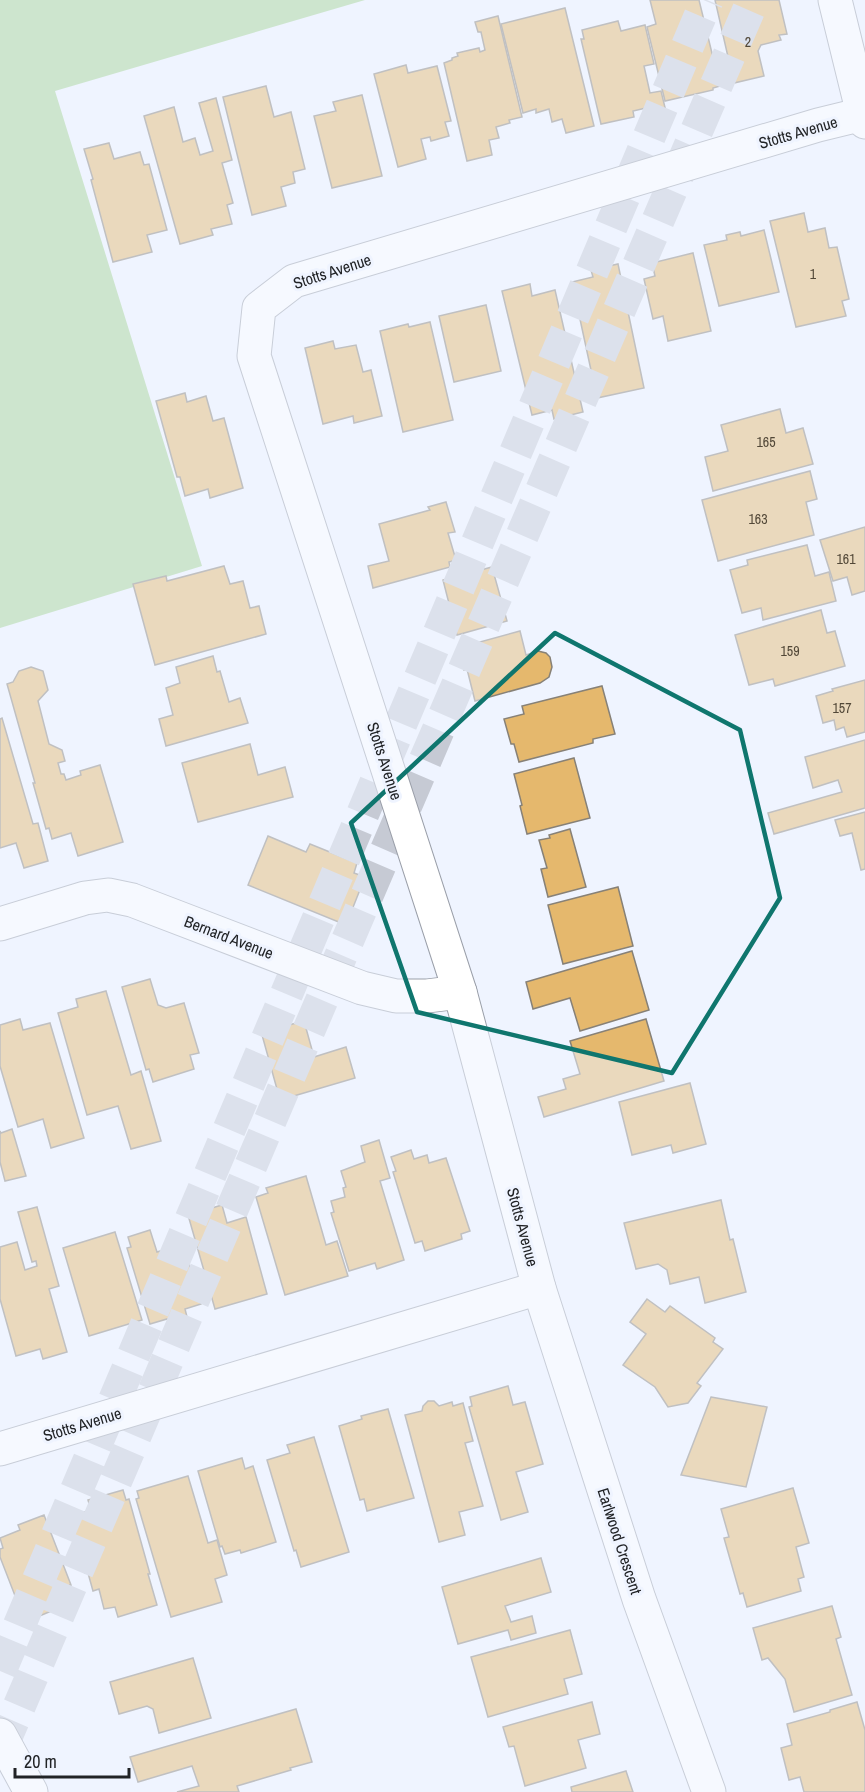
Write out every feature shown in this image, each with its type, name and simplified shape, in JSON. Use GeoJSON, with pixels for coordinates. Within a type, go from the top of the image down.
{"type":"FeatureCollection","features":[{"type":"Feature","properties":{"kind":"street"},"geometry":{"type":"LineString","coordinates":[[835,0],[864,118]]}},
{"type":"Feature","properties":{"kind":"street","name":"Stotts Avenue"},"geometry":{"type":"LineString","coordinates":[[0,1449],[539,1288],[460,992],[254,356],[259,308],[294,281],[818,125],[864,118]]}},
{"type":"Feature","properties":{"kind":"street","name":"Bernard Avenue"},"geometry":{"type":"LineString","coordinates":[[0,924],[86,898],[108,895],[132,900],[362,988],[396,996],[427,996],[460,992]]}},
{"type":"Feature","properties":{"kind":"street","name":"Earlwood Crescent"},"geometry":{"type":"LineString","coordinates":[[539,1288],[639,1599],[709,1792]]}},
{"type":"Feature","properties":{"kind":"street"},"geometry":{"type":"LineString","coordinates":[[0,1735],[31,1792]]}},
{"type":"Feature","properties":{"kind":"highlighted area"},"geometry":{"type":"Polygon","coordinates":[[[555,633],[740,730],[780,898],[672,1073],[417,1012],[351,823],[555,633]]]}},
{"type":"Feature","properties":{"kind":"green space"},"geometry":{"type":"Polygon","coordinates":[[[0,0],[365,0],[55,91],[202,566],[0,628],[0,0]]]}},
{"type":"Feature","properties":{"kind":"building"},"geometry":{"type":"Polygon","coordinates":[[[650,0],[699,0],[720,86],[713,90],[665,101],[647,27],[656,24],[650,0]]]}},
{"type":"Feature","properties":{"kind":"building"},"geometry":{"type":"Polygon","coordinates":[[[715,0],[779,0],[787,34],[779,35],[781,40],[761,45],[758,51],[764,76],[734,83],[715,0]]]}},
{"type":"Feature","properties":{"kind":"building"},"geometry":{"type":"Polygon","coordinates":[[[565,8],[594,126],[566,133],[562,119],[552,122],[549,109],[536,113],[536,109],[523,113],[501,24],[565,8]]]}},
{"type":"Feature","properties":{"kind":"building"},"geometry":{"type":"Polygon","coordinates":[[[498,16],[522,117],[509,120],[510,123],[496,127],[499,138],[489,140],[492,155],[467,161],[444,63],[458,56],[457,53],[479,48],[480,52],[485,50],[481,32],[478,32],[475,22],[498,16]]]}},
{"type":"Feature","properties":{"kind":"building"},"geometry":{"type":"Polygon","coordinates":[[[618,21],[621,31],[645,25],[654,64],[644,66],[650,93],[661,91],[669,124],[651,128],[646,108],[633,111],[634,117],[601,124],[581,39],[584,39],[582,30],[618,21]]]}},
{"type":"Feature","properties":{"kind":"building"},"geometry":{"type":"Polygon","coordinates":[[[406,65],[408,73],[437,66],[451,121],[445,122],[449,136],[431,141],[430,137],[421,139],[426,159],[398,167],[374,74],[406,65]]]}},
{"type":"Feature","properties":{"kind":"building"},"geometry":{"type":"Polygon","coordinates":[[[266,86],[274,117],[291,112],[305,169],[293,172],[295,183],[281,187],[286,206],[252,215],[223,97],[266,86]]]}},
{"type":"Feature","properties":{"kind":"building"},"geometry":{"type":"Polygon","coordinates":[[[362,95],[382,176],[332,188],[314,116],[336,111],[333,102],[362,95]]]}},
{"type":"Feature","properties":{"kind":"building"},"geometry":{"type":"Polygon","coordinates":[[[216,98],[232,160],[222,163],[233,203],[227,205],[232,224],[211,229],[213,235],[180,244],[144,116],[174,107],[183,142],[195,138],[200,155],[213,151],[199,103],[216,98]]]}},
{"type":"Feature","properties":{"kind":"building"},"geometry":{"type":"Polygon","coordinates":[[[109,143],[114,159],[140,152],[144,165],[149,164],[167,230],[147,235],[152,252],[113,262],[84,149],[109,143]]]}},
{"type":"Feature","properties":{"kind":"building"},"geometry":{"type":"Polygon","coordinates":[[[804,213],[808,232],[825,228],[829,248],[837,247],[849,299],[842,301],[846,316],[796,327],[770,221],[804,213]]]}},
{"type":"Feature","properties":{"kind":"building"},"geometry":{"type":"Polygon","coordinates":[[[764,230],[779,292],[719,306],[704,245],[727,240],[726,235],[740,232],[741,236],[764,230]]]}},
{"type":"Feature","properties":{"kind":"building"},"geometry":{"type":"Polygon","coordinates":[[[693,253],[711,331],[668,341],[663,316],[653,319],[644,279],[655,276],[652,263],[693,253]]]}},
{"type":"Feature","properties":{"kind":"building"},"geometry":{"type":"Polygon","coordinates":[[[618,264],[644,388],[597,398],[572,282],[593,277],[591,270],[618,264]]]}},
{"type":"Feature","properties":{"kind":"building"},"geometry":{"type":"Polygon","coordinates":[[[530,284],[532,296],[555,290],[583,412],[554,419],[552,410],[532,415],[502,291],[530,284]]]}},
{"type":"Feature","properties":{"kind":"building"},"geometry":{"type":"Polygon","coordinates":[[[486,305],[501,371],[454,382],[439,316],[486,305]]]}},
{"type":"Feature","properties":{"kind":"building"},"geometry":{"type":"Polygon","coordinates":[[[430,322],[453,420],[403,432],[380,331],[408,324],[409,327],[430,322]]]}},
{"type":"Feature","properties":{"kind":"building"},"geometry":{"type":"Polygon","coordinates":[[[333,341],[335,349],[356,345],[363,372],[371,370],[382,416],[354,423],[353,416],[323,424],[305,348],[333,341]]]}},
{"type":"Feature","properties":{"kind":"building"},"geometry":{"type":"Polygon","coordinates":[[[185,393],[187,402],[206,396],[213,421],[224,418],[243,488],[210,498],[208,489],[185,496],[180,477],[177,477],[156,401],[185,393]]]}},
{"type":"Feature","properties":{"kind":"building"},"geometry":{"type":"Polygon","coordinates":[[[780,409],[786,433],[803,428],[813,464],[713,491],[705,457],[728,451],[721,425],[780,409]]]}},
{"type":"Feature","properties":{"kind":"building"},"geometry":{"type":"Polygon","coordinates":[[[810,471],[817,499],[806,502],[814,535],[718,561],[702,500],[810,471]]]}},
{"type":"Feature","properties":{"kind":"building"},"geometry":{"type":"Polygon","coordinates":[[[446,502],[455,532],[448,533],[456,560],[449,562],[450,567],[373,588],[368,566],[389,561],[379,524],[430,510],[428,507],[446,502]]]}},
{"type":"Feature","properties":{"kind":"building"},"geometry":{"type":"Polygon","coordinates":[[[865,527],[865,591],[852,595],[847,577],[833,581],[820,540],[865,527]]]}},
{"type":"Feature","properties":{"kind":"building"},"geometry":{"type":"Polygon","coordinates":[[[807,545],[815,576],[829,572],[836,601],[763,620],[761,608],[742,613],[730,570],[748,565],[747,560],[807,545]]]}},
{"type":"Feature","properties":{"kind":"building"},"geometry":{"type":"Polygon","coordinates":[[[224,566],[230,584],[243,581],[250,608],[259,606],[266,634],[155,665],[133,584],[166,576],[167,581],[224,566]]]}},
{"type":"Feature","properties":{"kind":"building"},"geometry":{"type":"Polygon","coordinates":[[[492,567],[507,621],[457,635],[443,580],[492,567]]]}},
{"type":"Feature","properties":{"kind":"building"},"geometry":{"type":"Polygon","coordinates":[[[821,610],[827,633],[835,631],[845,666],[775,686],[773,679],[749,685],[735,635],[821,610]]]}},
{"type":"Feature","properties":{"kind":"building"},"geometry":{"type":"Polygon","coordinates":[[[520,631],[526,655],[538,651],[550,657],[552,667],[549,677],[540,683],[475,701],[467,669],[464,670],[458,648],[520,631]]]}},
{"type":"Feature","properties":{"kind":"building"},"geometry":{"type":"Polygon","coordinates":[[[213,656],[229,702],[240,698],[248,723],[166,746],[159,719],[173,715],[166,688],[180,683],[176,667],[213,656]]]}},
{"type":"Feature","properties":{"kind":"building"},"geometry":{"type":"Polygon","coordinates":[[[31,667],[43,671],[48,690],[38,701],[49,744],[62,750],[65,761],[58,763],[61,774],[64,774],[66,780],[81,775],[80,771],[100,765],[123,842],[78,856],[71,833],[52,839],[49,828],[46,829],[7,684],[13,682],[19,671],[31,667]]]}},
{"type":"Feature","properties":{"kind":"building"},"geometry":{"type":"Polygon","coordinates":[[[865,680],[865,732],[847,737],[844,727],[836,730],[834,720],[823,723],[816,696],[865,680]]]}},
{"type":"Feature","properties":{"kind":"building"},"geometry":{"type":"Polygon","coordinates":[[[602,686],[615,734],[593,739],[593,743],[519,762],[504,719],[524,714],[522,706],[602,686]]]}},
{"type":"Feature","properties":{"kind":"building"},"geometry":{"type":"Polygon","coordinates":[[[2,718],[33,824],[38,823],[48,861],[24,868],[16,843],[0,848],[0,719],[2,718]]]}},
{"type":"Feature","properties":{"kind":"building"},"geometry":{"type":"Polygon","coordinates":[[[865,740],[865,808],[774,834],[768,813],[842,792],[838,780],[813,788],[805,757],[865,740]]]}},
{"type":"Feature","properties":{"kind":"building"},"geometry":{"type":"Polygon","coordinates":[[[250,744],[258,775],[285,767],[293,797],[198,822],[182,763],[250,744]]]}},
{"type":"Feature","properties":{"kind":"building"},"geometry":{"type":"Polygon","coordinates":[[[574,758],[590,818],[527,834],[514,774],[574,758]]]}},
{"type":"Feature","properties":{"kind":"building"},"geometry":{"type":"Polygon","coordinates":[[[865,812],[865,869],[861,870],[852,833],[840,836],[835,820],[865,812]]]}},
{"type":"Feature","properties":{"kind":"building"},"geometry":{"type":"Polygon","coordinates":[[[570,829],[586,887],[548,897],[541,869],[547,868],[539,840],[570,829]]]}},
{"type":"Feature","properties":{"kind":"building"},"geometry":{"type":"Polygon","coordinates":[[[268,836],[306,852],[310,844],[357,863],[354,873],[365,877],[346,925],[248,885],[268,836]]]}},
{"type":"Feature","properties":{"kind":"building"},"geometry":{"type":"Polygon","coordinates":[[[618,887],[633,946],[563,964],[548,905],[618,887]]]}},
{"type":"Feature","properties":{"kind":"building"},"geometry":{"type":"Polygon","coordinates":[[[632,951],[649,1010],[580,1031],[570,998],[533,1009],[526,982],[632,951]]]}},
{"type":"Feature","properties":{"kind":"building"},"geometry":{"type":"Polygon","coordinates":[[[150,979],[158,1005],[166,1008],[184,1003],[199,1053],[190,1055],[194,1069],[153,1082],[149,1069],[146,1070],[122,987],[150,979]]]}},
{"type":"Feature","properties":{"kind":"building"},"geometry":{"type":"Polygon","coordinates":[[[106,991],[131,1075],[141,1071],[161,1141],[131,1149],[118,1106],[87,1115],[58,1013],[78,1007],[76,999],[106,991]]]}},
{"type":"Feature","properties":{"kind":"building"},"geometry":{"type":"Polygon","coordinates":[[[282,1017],[285,1026],[304,1021],[314,1057],[346,1047],[355,1078],[280,1100],[259,1024],[282,1017]]]}},
{"type":"Feature","properties":{"kind":"building"},"geometry":{"type":"Polygon","coordinates":[[[20,1019],[23,1030],[50,1023],[84,1138],[51,1148],[43,1119],[18,1127],[0,1066],[0,1025],[20,1019]]]}},
{"type":"Feature","properties":{"kind":"building"},"geometry":{"type":"Polygon","coordinates":[[[646,1019],[664,1081],[544,1117],[538,1097],[566,1089],[563,1079],[580,1074],[570,1041],[646,1019]]]}},
{"type":"Feature","properties":{"kind":"building"},"geometry":{"type":"Polygon","coordinates":[[[690,1083],[706,1144],[673,1153],[671,1145],[632,1155],[619,1102],[690,1083]]]}},
{"type":"Feature","properties":{"kind":"building"},"geometry":{"type":"Polygon","coordinates":[[[12,1129],[26,1176],[5,1181],[0,1162],[0,1131],[1,1133],[12,1129]]]}},
{"type":"Feature","properties":{"kind":"building"},"geometry":{"type":"Polygon","coordinates":[[[379,1140],[390,1178],[380,1181],[404,1260],[377,1269],[375,1263],[349,1271],[331,1213],[334,1212],[331,1201],[345,1197],[343,1188],[346,1187],[341,1171],[365,1162],[361,1146],[379,1140]]]}},
{"type":"Feature","properties":{"kind":"building"},"geometry":{"type":"Polygon","coordinates":[[[411,1150],[414,1159],[427,1155],[429,1163],[446,1158],[470,1231],[461,1234],[462,1239],[425,1251],[422,1241],[415,1243],[393,1172],[396,1171],[391,1157],[411,1150]]]}},
{"type":"Feature","properties":{"kind":"building"},"geometry":{"type":"Polygon","coordinates":[[[306,1176],[326,1245],[337,1241],[348,1276],[285,1295],[256,1197],[268,1193],[266,1188],[306,1176]]]}},
{"type":"Feature","properties":{"kind":"building"},"geometry":{"type":"Polygon","coordinates":[[[721,1200],[730,1240],[733,1239],[746,1292],[705,1303],[699,1277],[670,1284],[667,1270],[658,1264],[636,1269],[624,1223],[721,1200]]]}},
{"type":"Feature","properties":{"kind":"building"},"geometry":{"type":"Polygon","coordinates":[[[222,1205],[227,1223],[246,1217],[267,1294],[215,1309],[188,1215],[222,1205]]]}},
{"type":"Feature","properties":{"kind":"building"},"geometry":{"type":"Polygon","coordinates":[[[37,1207],[59,1286],[49,1289],[67,1352],[43,1359],[40,1349],[16,1356],[0,1299],[0,1247],[17,1242],[25,1270],[37,1266],[36,1261],[32,1262],[18,1212],[37,1207]]]}},
{"type":"Feature","properties":{"kind":"building"},"geometry":{"type":"Polygon","coordinates":[[[150,1230],[157,1252],[183,1244],[201,1304],[185,1309],[187,1317],[150,1324],[127,1248],[131,1247],[128,1237],[150,1230]]]}},
{"type":"Feature","properties":{"kind":"building"},"geometry":{"type":"Polygon","coordinates":[[[115,1232],[142,1320],[89,1336],[63,1248],[115,1232]]]}},
{"type":"Feature","properties":{"kind":"building"},"geometry":{"type":"Polygon","coordinates":[[[647,1299],[665,1312],[670,1306],[715,1338],[713,1342],[723,1349],[697,1383],[701,1386],[688,1403],[668,1407],[655,1387],[623,1365],[646,1334],[630,1322],[647,1299]]]}},
{"type":"Feature","properties":{"kind":"building"},"geometry":{"type":"Polygon","coordinates":[[[508,1386],[513,1405],[525,1402],[543,1464],[516,1472],[528,1512],[501,1520],[469,1407],[472,1406],[470,1397],[508,1386]]]}},
{"type":"Feature","properties":{"kind":"building"},"geometry":{"type":"Polygon","coordinates":[[[711,1397],[767,1407],[746,1487],[681,1475],[711,1397]]]}},
{"type":"Feature","properties":{"kind":"building"},"geometry":{"type":"Polygon","coordinates":[[[428,1401],[434,1401],[439,1406],[452,1402],[453,1406],[463,1403],[473,1441],[465,1443],[483,1506],[459,1512],[465,1535],[439,1542],[405,1415],[422,1411],[428,1401]]]}},
{"type":"Feature","properties":{"kind":"building"},"geometry":{"type":"Polygon","coordinates":[[[388,1409],[414,1498],[367,1511],[364,1499],[360,1500],[339,1426],[362,1419],[361,1416],[388,1409]]]}},
{"type":"Feature","properties":{"kind":"building"},"geometry":{"type":"Polygon","coordinates":[[[314,1437],[349,1552],[301,1567],[296,1550],[294,1551],[267,1460],[290,1453],[287,1445],[314,1437]]]}},
{"type":"Feature","properties":{"kind":"building"},"geometry":{"type":"Polygon","coordinates":[[[242,1458],[245,1469],[253,1466],[276,1542],[241,1553],[240,1550],[225,1554],[222,1546],[220,1547],[198,1471],[242,1458]]]}},
{"type":"Feature","properties":{"kind":"building"},"geometry":{"type":"Polygon","coordinates":[[[188,1476],[208,1543],[217,1540],[227,1575],[215,1579],[222,1602],[171,1617],[136,1499],[139,1498],[137,1491],[188,1476]]]}},
{"type":"Feature","properties":{"kind":"building"},"geometry":{"type":"Polygon","coordinates":[[[793,1488],[809,1543],[796,1547],[804,1577],[798,1579],[801,1591],[747,1607],[743,1593],[740,1594],[724,1538],[729,1537],[721,1509],[793,1488]]]}},
{"type":"Feature","properties":{"kind":"building"},"geometry":{"type":"Polygon","coordinates":[[[123,1490],[126,1500],[129,1499],[157,1605],[118,1617],[115,1607],[104,1609],[99,1589],[93,1591],[88,1573],[85,1573],[68,1517],[91,1510],[88,1500],[123,1490]]]}},
{"type":"Feature","properties":{"kind":"building"},"geometry":{"type":"Polygon","coordinates":[[[44,1515],[75,1601],[30,1620],[24,1605],[19,1606],[0,1557],[0,1549],[3,1548],[0,1538],[20,1530],[18,1525],[44,1515]]]}},
{"type":"Feature","properties":{"kind":"building"},"geometry":{"type":"Polygon","coordinates":[[[541,1558],[551,1592],[505,1606],[511,1622],[532,1616],[536,1633],[511,1640],[508,1630],[458,1644],[442,1587],[541,1558]]]}},
{"type":"Feature","properties":{"kind":"building"},"geometry":{"type":"Polygon","coordinates":[[[832,1606],[841,1637],[836,1639],[852,1695],[794,1712],[785,1679],[768,1658],[762,1660],[753,1628],[832,1606]]]}},
{"type":"Feature","properties":{"kind":"building"},"geometry":{"type":"Polygon","coordinates":[[[570,1630],[582,1674],[564,1679],[568,1694],[488,1717],[471,1657],[570,1630]]]}},
{"type":"Feature","properties":{"kind":"building"},"geometry":{"type":"Polygon","coordinates":[[[193,1658],[211,1718],[159,1733],[153,1709],[147,1706],[119,1714],[110,1682],[193,1658]]]}},
{"type":"Feature","properties":{"kind":"building"},"geometry":{"type":"Polygon","coordinates":[[[592,1702],[600,1734],[578,1740],[586,1768],[525,1786],[514,1746],[509,1747],[503,1727],[592,1702]]]}},
{"type":"Feature","properties":{"kind":"building"},"geometry":{"type":"Polygon","coordinates":[[[857,1702],[865,1730],[865,1792],[804,1792],[800,1777],[789,1780],[781,1748],[792,1745],[787,1724],[857,1702]]]}},
{"type":"Feature","properties":{"kind":"building"},"geometry":{"type":"Polygon","coordinates":[[[296,1709],[312,1762],[237,1786],[239,1792],[177,1792],[199,1786],[192,1766],[138,1782],[130,1757],[296,1709]]]}},
{"type":"Feature","properties":{"kind":"building"},"geometry":{"type":"Polygon","coordinates":[[[626,1771],[633,1792],[572,1792],[571,1787],[626,1771]]]}},
{"type":"Feature","properties":{"kind":"tunnel"},"geometry":{"type":"LineString","coordinates":[[0,1671],[707,0]]}},
{"type":"Feature","properties":{"kind":"tunnel"},"geometry":{"type":"LineString","coordinates":[[0,1751],[753,0]]}}]}
